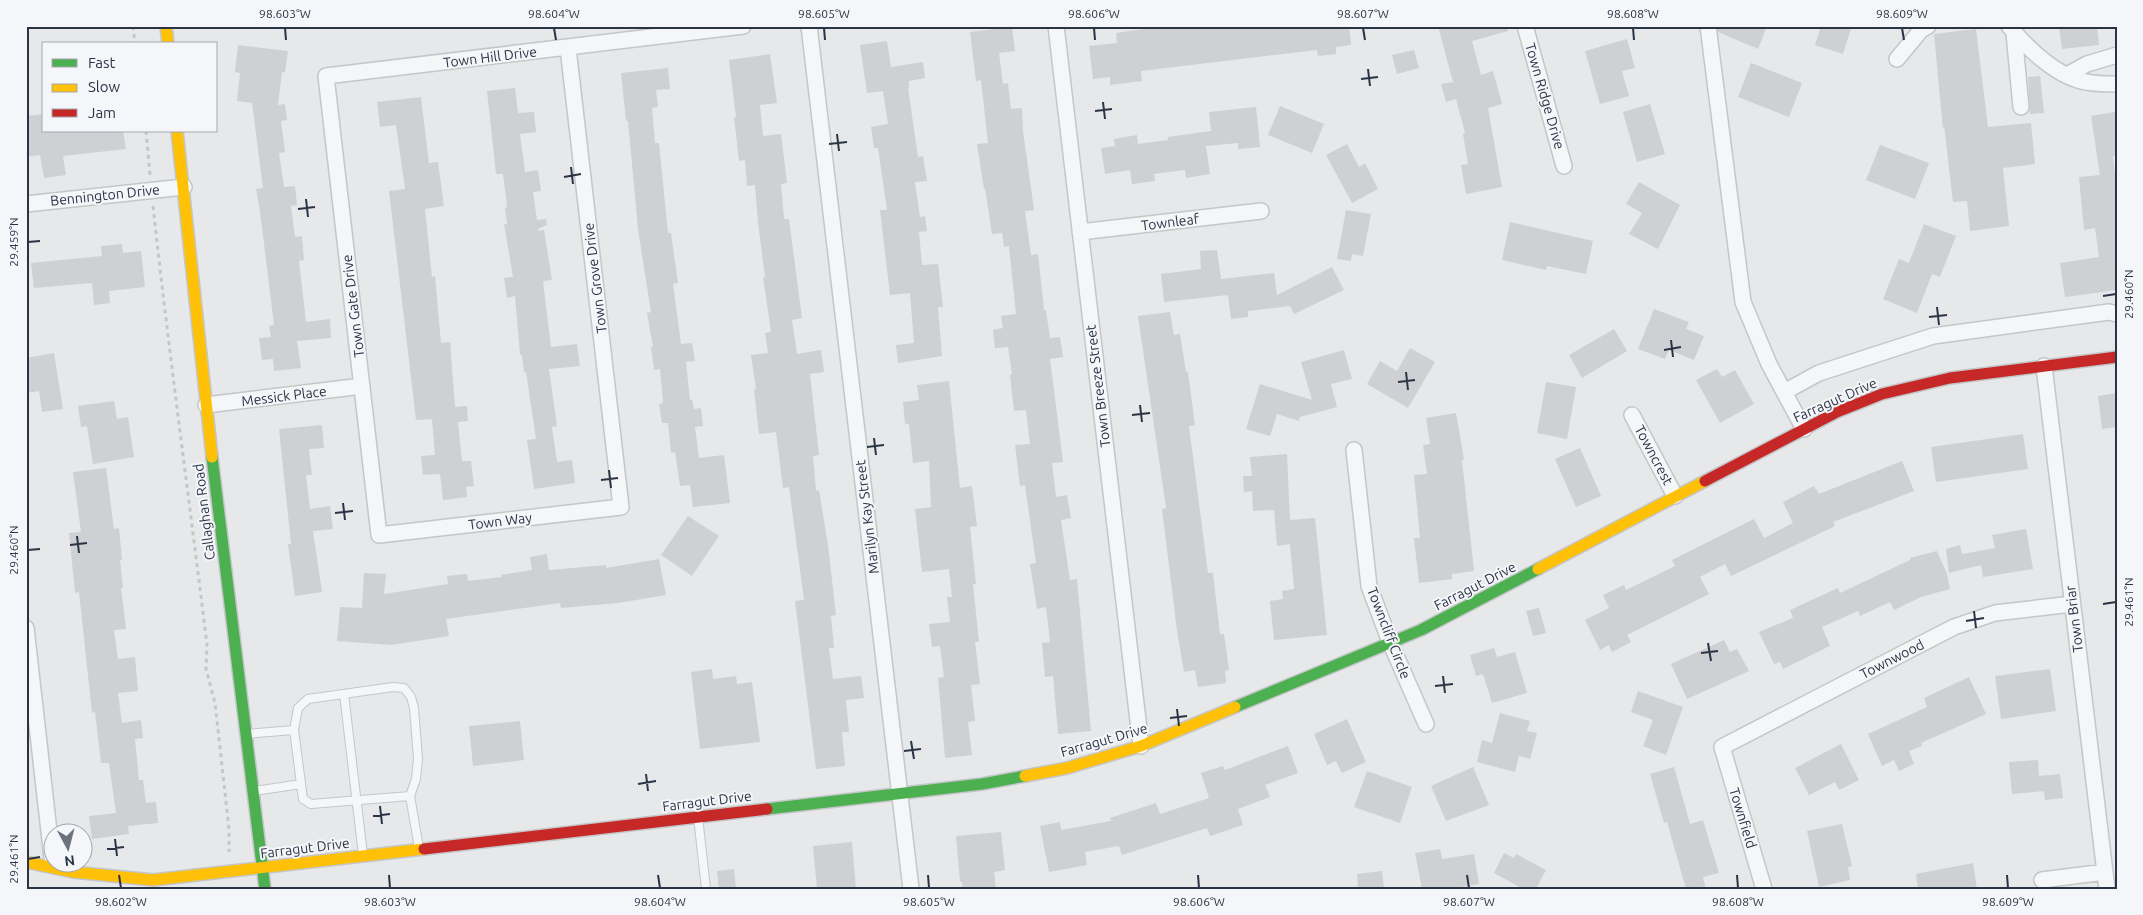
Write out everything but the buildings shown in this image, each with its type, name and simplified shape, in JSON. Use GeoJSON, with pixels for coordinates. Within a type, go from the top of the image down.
{"type":"FeatureCollection","features":[{"type":"Feature","properties":{"kind":"street"},"geometry":{"type":"LineString","coordinates":[[166,26],[168,42]]}},
{"type":"Feature","properties":{"kind":"street","name":"Town Hill Drive"},"geometry":{"type":"LineString","coordinates":[[326,76],[743,26]]}},
{"type":"Feature","properties":{"kind":"street","name":"Marilyn Kay Street"},"geometry":{"type":"LineString","coordinates":[[809,26],[911,889]]}},
{"type":"Feature","properties":{"kind":"street","name":"Town Breeze Street"},"geometry":{"type":"LineString","coordinates":[[1056,26],[1141,746]]}},
{"type":"Feature","properties":{"kind":"street","name":"Town Ridge Drive"},"geometry":{"type":"LineString","coordinates":[[1525,26],[1564,166]]}},
{"type":"Feature","properties":{"kind":"street"},"geometry":{"type":"LineString","coordinates":[[1708,26],[1743,302],[1765,355],[1804,429]]}},
{"type":"Feature","properties":{"kind":"street"},"geometry":{"type":"LineString","coordinates":[[1897,59],[1920,30],[1928,26]]}},
{"type":"Feature","properties":{"kind":"street"},"geometry":{"type":"LineString","coordinates":[[2012,29],[2040,58],[2067,75],[2085,82],[2117,84]]}},
{"type":"Feature","properties":{"kind":"street"},"geometry":{"type":"LineString","coordinates":[[2012,29],[2022,107]]}},
{"type":"Feature","properties":{"kind":"street","name":"Town Grove Drive"},"geometry":{"type":"LineString","coordinates":[[568,48],[622,507]]}},
{"type":"Feature","properties":{"kind":"street"},"geometry":{"type":"LineString","coordinates":[[2067,75],[2087,64],[2117,55]]}},
{"type":"Feature","properties":{"kind":"street","name":"Town Gate Drive"},"geometry":{"type":"LineString","coordinates":[[326,76],[379,535]]}},
{"type":"Feature","properties":{"kind":"street","name":"Callaghan Road"},"geometry":{"type":"LineString","coordinates":[[177,132],[206,405],[265,889]]}},
{"type":"Feature","properties":{"kind":"street","name":"Bennington Drive"},"geometry":{"type":"LineString","coordinates":[[26,204],[184,186]]}},
{"type":"Feature","properties":{"kind":"street","name":"Townleaf"},"geometry":{"type":"LineString","coordinates":[[1080,232],[1261,211]]}},
{"type":"Feature","properties":{"kind":"street"},"geometry":{"type":"LineString","coordinates":[[1784,392],[1819,373],[1933,336],[2109,312],[2117,314]]}},
{"type":"Feature","properties":{"kind":"street","name":"Farragut Drive"},"geometry":{"type":"LineString","coordinates":[[73,872],[153,880],[982,784],[1067,768],[1141,746],[1421,630],[1804,429],[1838,412],[1882,394],[1950,378],[2117,357]]}},
{"type":"Feature","properties":{"kind":"street","name":"Town Briar"},"geometry":{"type":"LineString","coordinates":[[2044,366],[2107,889]]}},
{"type":"Feature","properties":{"kind":"street","name":"Messick Place"},"geometry":{"type":"LineString","coordinates":[[206,405],[362,386]]}},
{"type":"Feature","properties":{"kind":"street","name":"Towncrest"},"geometry":{"type":"LineString","coordinates":[[1632,415],[1676,496]]}},
{"type":"Feature","properties":{"kind":"street","name":"Towncliff Circle"},"geometry":{"type":"LineString","coordinates":[[1354,450],[1370,586],[1390,642],[1426,724]]}},
{"type":"Feature","properties":{"kind":"street","name":"Town Way"},"geometry":{"type":"LineString","coordinates":[[379,535],[622,507]]}},
{"type":"Feature","properties":{"kind":"street","name":"Townwood"},"geometry":{"type":"LineString","coordinates":[[1722,747],[1954,627],[1995,613],[2072,604]]}},
{"type":"Feature","properties":{"kind":"street"},"geometry":{"type":"LineString","coordinates":[[26,628],[48,822]]}},
{"type":"Feature","properties":{"kind":"street","name":"Townfield"},"geometry":{"type":"LineString","coordinates":[[1722,747],[1764,889]]}},
{"type":"Feature","properties":{"kind":"street","name":"Farragut Drive"},"geometry":{"type":"LineString","coordinates":[[26,862],[42,863]]}},
{"type":"Feature","properties":{"kind":"street"},"geometry":{"type":"LineString","coordinates":[[2042,880],[2104,872]]}},
{"type":"Feature","properties":{"kind":"lane"},"geometry":{"type":"LineString","coordinates":[[410,796],[357,802],[311,804],[303,798],[294,730],[298,708],[308,699],[392,687],[404,688],[411,697],[414,708],[418,758],[416,779],[410,796],[419,850]]}},
{"type":"Feature","properties":{"kind":"lane"},"geometry":{"type":"LineString","coordinates":[[344,694],[363,856]]}},
{"type":"Feature","properties":{"kind":"lane"},"geometry":{"type":"LineString","coordinates":[[246,734],[294,730]]}},
{"type":"Feature","properties":{"kind":"lane"},"geometry":{"type":"LineString","coordinates":[[253,791],[301,784]]}},
{"type":"Feature","properties":{"kind":"lane"},"geometry":{"type":"LineString","coordinates":[[698,817],[706,889]]}},
{"type":"Feature","properties":{"kind":"path"},"geometry":{"type":"LineString","coordinates":[[133,26],[135,42]]}},
{"type":"Feature","properties":{"kind":"path"},"geometry":{"type":"LineString","coordinates":[[146,132],[149,172]]}},
{"type":"Feature","properties":{"kind":"path"},"geometry":{"type":"LineString","coordinates":[[154,211],[172,372],[179,411],[207,645],[206,669],[214,702],[229,829],[229,855]]}},
{"type":"Feature","properties":{"kind":"traffic: fast"},"geometry":{"type":"LineString","coordinates":[[212,457],[265,889]]}},
{"type":"Feature","properties":{"kind":"traffic: fast"},"geometry":{"type":"LineString","coordinates":[[1235,707],[1421,630],[1538,569]]}},
{"type":"Feature","properties":{"kind":"traffic: fast"},"geometry":{"type":"LineString","coordinates":[[767,809],[982,784],[1025,776]]}},
{"type":"Feature","properties":{"kind":"traffic: slow"},"geometry":{"type":"LineString","coordinates":[[166,26],[168,42]]}},
{"type":"Feature","properties":{"kind":"traffic: slow"},"geometry":{"type":"LineString","coordinates":[[177,132],[212,457]]}},
{"type":"Feature","properties":{"kind":"traffic: slow"},"geometry":{"type":"LineString","coordinates":[[1538,569],[1705,481]]}},
{"type":"Feature","properties":{"kind":"traffic: slow"},"geometry":{"type":"LineString","coordinates":[[1025,776],[1067,768],[1141,746],[1235,707]]}},
{"type":"Feature","properties":{"kind":"traffic: slow"},"geometry":{"type":"LineString","coordinates":[[26,862],[73,872],[153,880],[424,849]]}},
{"type":"Feature","properties":{"kind":"traffic: jam"},"geometry":{"type":"LineString","coordinates":[[1705,481],[1837,412],[1882,394],[1950,378],[2117,357]]}},
{"type":"Feature","properties":{"kind":"traffic: jam"},"geometry":{"type":"LineString","coordinates":[[424,849],[767,809]]}}]}
